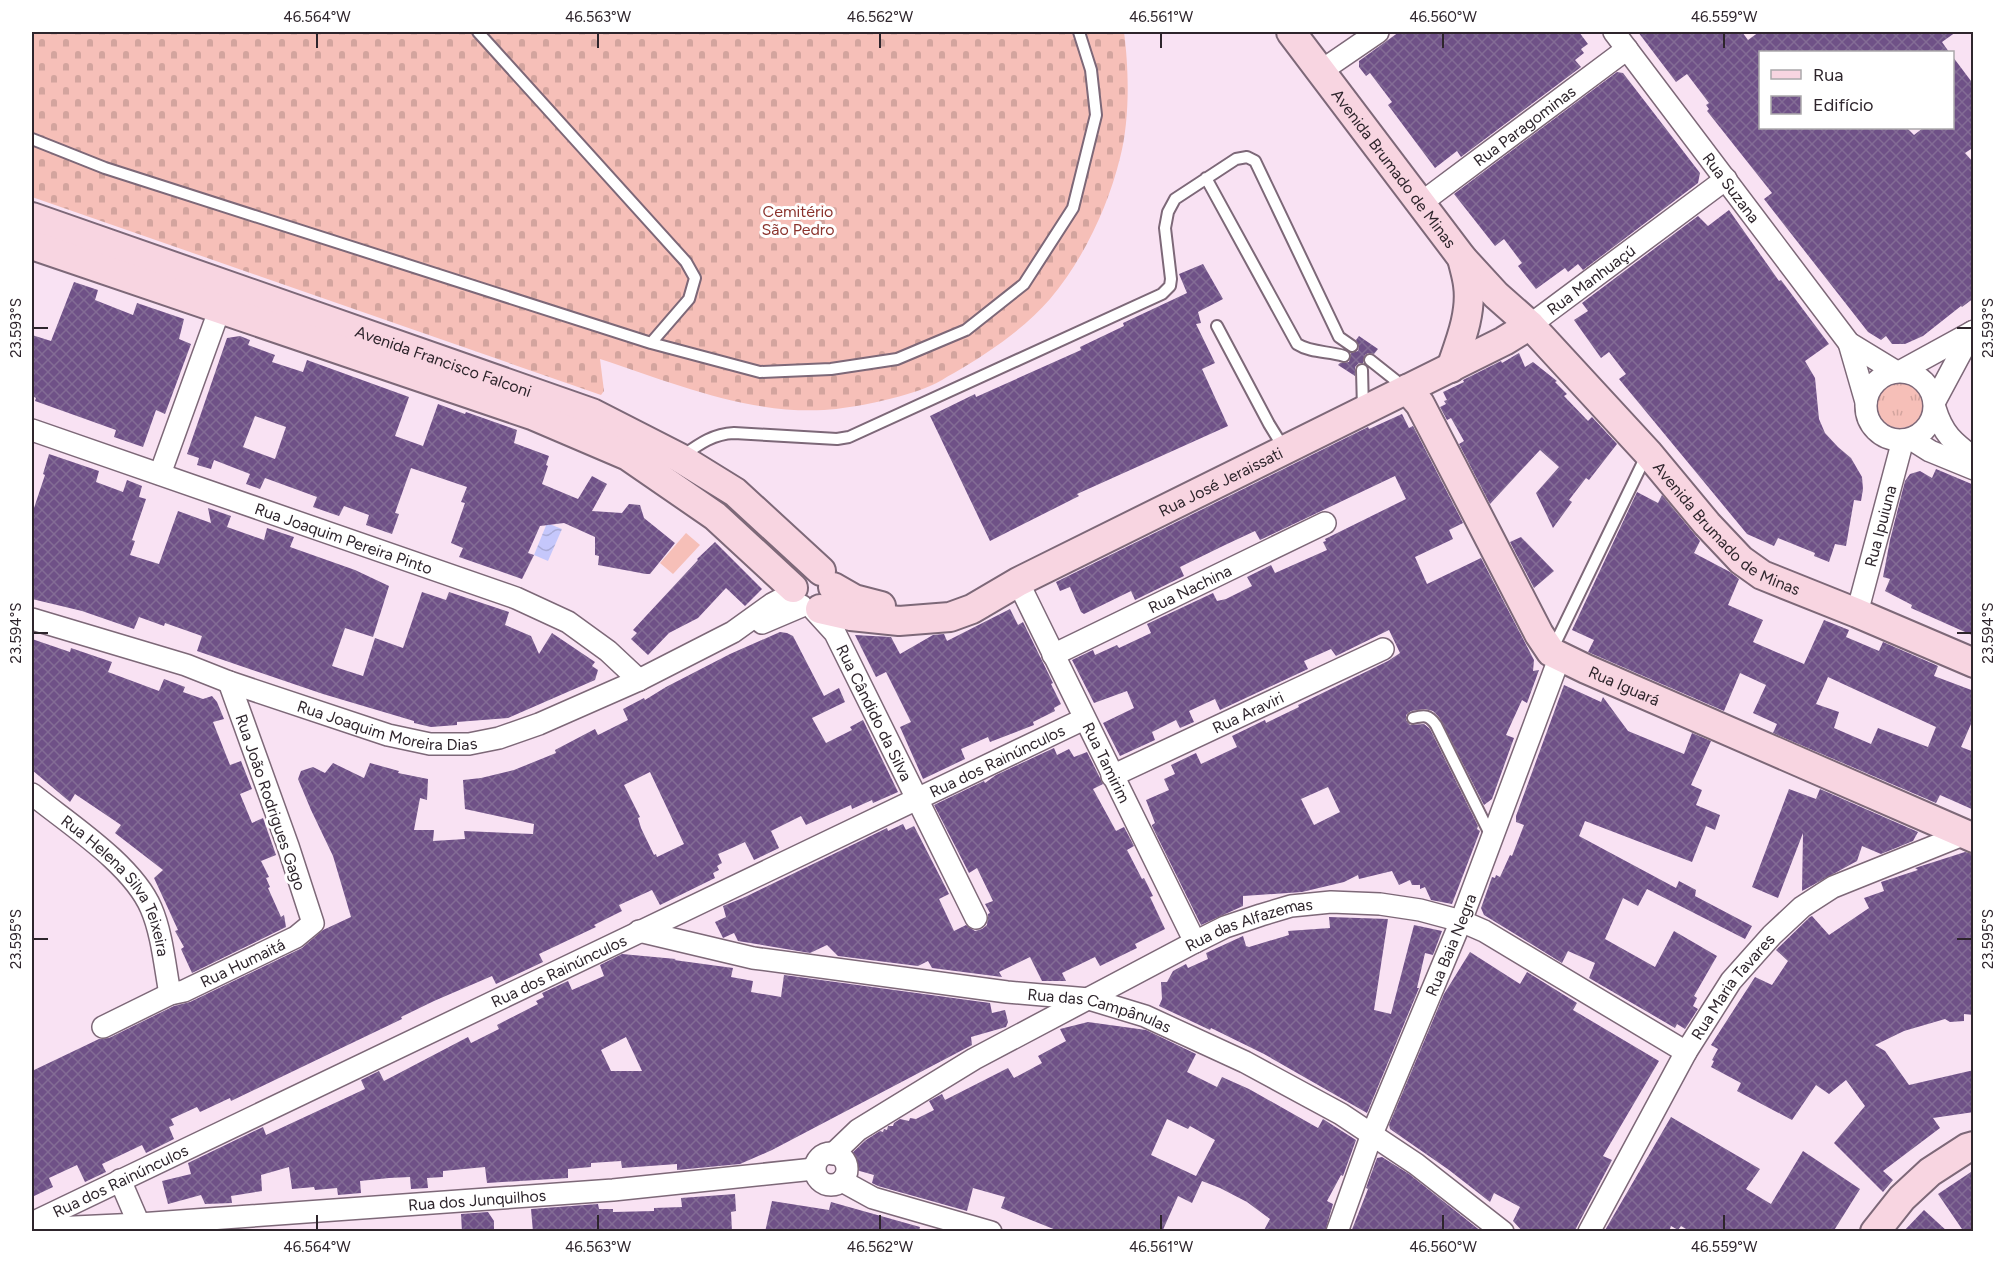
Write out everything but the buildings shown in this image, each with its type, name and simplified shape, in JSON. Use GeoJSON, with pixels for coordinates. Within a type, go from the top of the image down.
{"type":"FeatureCollection","features":[{"type":"Feature","properties":{"kind":"main road","name":"Avenida Brumado de Minas"},"geometry":{"type":"LineString","coordinates":[[1291,32],[1328,67],[1428,198],[1511,287],[1522,304],[1530,325]]}},
{"type":"Feature","properties":{"kind":"main road","name":"Avenida Brumado de Minas"},"geometry":{"type":"LineString","coordinates":[[1310,32],[1328,67]]}},
{"type":"Feature","properties":{"kind":"main road","name":"Avenida Brumado de Minas"},"geometry":{"type":"LineString","coordinates":[[1428,198],[1462,258],[1496,295],[1530,325],[1648,453],[1707,524],[1741,560],[1762,575],[1974,663]]}},
{"type":"Feature","properties":{"kind":"main road","name":"Avenida Francisco Falconi"},"geometry":{"type":"LineString","coordinates":[[32,217],[224,298],[532,415],[628,456],[715,516],[811,595],[854,599],[881,606],[991,597]]}},
{"type":"Feature","properties":{"kind":"main road","name":"Avenida Francisco Falconi"},"geometry":{"type":"LineString","coordinates":[[32,245],[224,298],[592,413],[680,458],[735,492],[811,595]]}},
{"type":"Feature","properties":{"kind":"main road"},"geometry":{"type":"LineString","coordinates":[[1451,368],[1462,335],[1468,304],[1468,287],[1462,258]]}},
{"type":"Feature","properties":{"kind":"main road","name":"Rua Manhuaçú"},"geometry":{"type":"LineString","coordinates":[[1451,368],[1530,325]]}},
{"type":"Feature","properties":{"kind":"main road","name":"Rua José Jeraissati"},"geometry":{"type":"LineString","coordinates":[[991,597],[1451,368]]}},
{"type":"Feature","properties":{"kind":"main road"},"geometry":{"type":"LineString","coordinates":[[1407,389],[1420,404],[1539,634],[1555,654]]}},
{"type":"Feature","properties":{"kind":"main road","name":"Rua Iguará"},"geometry":{"type":"LineString","coordinates":[[1555,654],[1969,836]]}},
{"type":"Feature","properties":{"kind":"main road"},"geometry":{"type":"LineString","coordinates":[[1875,1232],[1902,1198],[1930,1172],[1967,1148],[1974,1146]]}},
{"type":"Feature","properties":{"kind":"street","name":"Rua Suzana"},"geometry":{"type":"LineString","coordinates":[[1614,32],[1849,343],[1866,402]]}},
{"type":"Feature","properties":{"kind":"street"},"geometry":{"type":"LineString","coordinates":[[1328,67],[1369,34]]}},
{"type":"Feature","properties":{"kind":"street","name":"Rua Paragominas"},"geometry":{"type":"LineString","coordinates":[[1428,198],[1627,49]]}},
{"type":"Feature","properties":{"kind":"street","name":"Rua Manhuaçú"},"geometry":{"type":"LineString","coordinates":[[1530,325],[1726,179]]}},
{"type":"Feature","properties":{"kind":"street"},"geometry":{"type":"LineString","coordinates":[[160,474],[224,298]]}},
{"type":"Feature","properties":{"kind":"street"},"geometry":{"type":"LineString","coordinates":[[1973,332],[1875,381],[1868,391],[1866,414],[1872,426],[1880,434],[1891,439],[1907,440],[1974,470]]}},
{"type":"Feature","properties":{"kind":"street"},"geometry":{"type":"LineString","coordinates":[[1907,440],[1920,435],[1928,428],[1933,418],[1935,405],[1973,332]]}},
{"type":"Feature","properties":{"kind":"street","name":"Rua Suzana"},"geometry":{"type":"LineString","coordinates":[[1849,343],[1898,371]]}},
{"type":"Feature","properties":{"kind":"street"},"geometry":{"type":"LineString","coordinates":[[1898,371],[1912,374],[1930,390],[1940,426],[1974,458]]}},
{"type":"Feature","properties":{"kind":"street","name":"Rua Joaquim Pereira Pinto"},"geometry":{"type":"LineString","coordinates":[[32,430],[516,598],[568,622],[608,651],[639,680]]}},
{"type":"Feature","properties":{"kind":"street","name":"Rua Ipuiuna"},"geometry":{"type":"LineString","coordinates":[[1857,613],[1907,440]]}},
{"type":"Feature","properties":{"kind":"street","name":"Rua Nachina"},"geometry":{"type":"LineString","coordinates":[[1053,655],[1325,523]]}},
{"type":"Feature","properties":{"kind":"street","name":"Rua Tamirim"},"geometry":{"type":"LineString","coordinates":[[1018,582],[1194,942]]}},
{"type":"Feature","properties":{"kind":"street","name":"Rua Joaquim Moreira Dias"},"geometry":{"type":"LineString","coordinates":[[32,619],[167,659],[388,735],[430,744],[469,744],[500,738],[539,724],[639,680],[733,632],[772,604],[811,595]]}},
{"type":"Feature","properties":{"kind":"street","name":"Rua Cândido da Silva"},"geometry":{"type":"LineString","coordinates":[[811,595],[835,633],[976,918]]}},
{"type":"Feature","properties":{"kind":"street","name":"Rua Araviri"},"geometry":{"type":"LineString","coordinates":[[1112,776],[1383,649]]}},
{"type":"Feature","properties":{"kind":"street","name":"Rua Baia Negra"},"geometry":{"type":"LineString","coordinates":[[1337,1232],[1372,1134],[1461,921],[1555,654]]}},
{"type":"Feature","properties":{"kind":"street","name":"Rua João Rodrigues Gago"},"geometry":{"type":"LineString","coordinates":[[229,682],[313,923]]}},
{"type":"Feature","properties":{"kind":"street","name":"Rua dos Rainúnculos"},"geometry":{"type":"LineString","coordinates":[[32,1223],[1084,719]]}},
{"type":"Feature","properties":{"kind":"street","name":"Rua Helena Silva Teixeira"},"geometry":{"type":"LineString","coordinates":[[32,794],[125,871],[141,890],[152,909],[170,994]]}},
{"type":"Feature","properties":{"kind":"street","name":"Rua Maria Tavares"},"geometry":{"type":"LineString","coordinates":[[1588,1232],[1686,1052],[1731,981],[1772,935],[1802,907],[1833,887],[1969,836]]}},
{"type":"Feature","properties":{"kind":"street","name":"Rua das Alfazemas"},"geometry":{"type":"LineString","coordinates":[[833,1154],[858,1130],[964,1065],[1194,942],[1226,927],[1291,906],[1331,902],[1380,904],[1420,910],[1461,921],[1484,931],[1686,1052]]}},
{"type":"Feature","properties":{"kind":"street","name":"Rua Humaitá"},"geometry":{"type":"LineString","coordinates":[[103,1027],[297,937],[313,923]]}},
{"type":"Feature","properties":{"kind":"street","name":"Rua das Campânulas"},"geometry":{"type":"LineString","coordinates":[[639,931],[753,958],[1007,992],[1089,999],[1145,1016],[1245,1062],[1341,1114],[1425,1171],[1503,1232]]}},
{"type":"Feature","properties":{"kind":"street"},"geometry":{"type":"LineString","coordinates":[[825,1154],[833,1154],[840,1156],[846,1166],[846,1174],[836,1185],[824,1184],[816,1176],[814,1169],[819,1158],[825,1154]]}},
{"type":"Feature","properties":{"kind":"street","name":"Rua dos Junquilhos"},"geometry":{"type":"LineString","coordinates":[[32,1229],[139,1224],[613,1190],[814,1169]]}},
{"type":"Feature","properties":{"kind":"street"},"geometry":{"type":"LineString","coordinates":[[120,1180],[139,1224]]}},
{"type":"Feature","properties":{"kind":"street"},"geometry":{"type":"LineString","coordinates":[[842,1181],[922,1222],[991,1232]]}},
{"type":"Feature","properties":{"kind":"lane"},"geometry":{"type":"LineString","coordinates":[[478,32],[686,262],[694,278],[689,299],[651,343]]}},
{"type":"Feature","properties":{"kind":"lane"},"geometry":{"type":"LineString","coordinates":[[32,138],[105,168],[651,343],[760,372],[831,369],[897,359],[966,330],[1024,284],[1073,208],[1096,115],[1091,70],[1079,32]]}},
{"type":"Feature","properties":{"kind":"lane"},"geometry":{"type":"LineString","coordinates":[[680,458],[707,439],[720,434],[837,439],[849,437],[1162,294],[1170,286],[1171,279],[1165,228],[1168,212],[1175,198],[1236,159],[1247,157],[1255,161],[1340,337],[1352,346]]}},
{"type":"Feature","properties":{"kind":"lane"},"geometry":{"type":"LineString","coordinates":[[1206,178],[1297,344],[1305,349],[1344,356]]}},
{"type":"Feature","properties":{"kind":"lane"},"geometry":{"type":"LineString","coordinates":[[1217,326],[1269,424],[1286,450]]}},
{"type":"Feature","properties":{"kind":"lane"},"geometry":{"type":"LineString","coordinates":[[1329,352],[1340,337]]}},
{"type":"Feature","properties":{"kind":"lane"},"geometry":{"type":"LineString","coordinates":[[1370,360],[1407,389]]}},
{"type":"Feature","properties":{"kind":"lane"},"geometry":{"type":"LineString","coordinates":[[1362,370],[1363,412]]}},
{"type":"Feature","properties":{"kind":"lane"},"geometry":{"type":"LineString","coordinates":[[1555,654],[1648,453]]}},
{"type":"Feature","properties":{"kind":"lane"},"geometry":{"type":"LineString","coordinates":[[1413,717],[1424,715],[1430,717],[1436,725],[1492,838]]}},
{"type":"Feature","properties":{"kind":"green space","name":"Cemitério São Pedro"},"geometry":{"type":"Polygon","coordinates":[[[32,32],[1124,32],[1128,79],[1126,128],[1109,195],[1093,232],[1062,284],[1040,310],[1005,340],[936,383],[878,402],[824,410],[795,410],[766,407],[710,395],[600,359],[604,391],[601,395],[32,197],[32,32]]]}},
{"type":"Feature","properties":{"kind":"green space"},"geometry":{"type":"Polygon","coordinates":[[[1895,380],[1905,380],[1917,387],[1924,399],[1924,409],[1917,421],[1905,428],[1895,428],[1880,417],[1876,409],[1876,399],[1887,384],[1895,380]]]}},
{"type":"Feature","properties":{"kind":"green space"},"geometry":{"type":"Polygon","coordinates":[[[686,533],[700,545],[673,574],[660,563],[686,533]]]}},
{"type":"Feature","properties":{"kind":"water"},"geometry":{"type":"Polygon","coordinates":[[[547,523],[562,529],[548,561],[534,555],[547,523]]]}}]}
